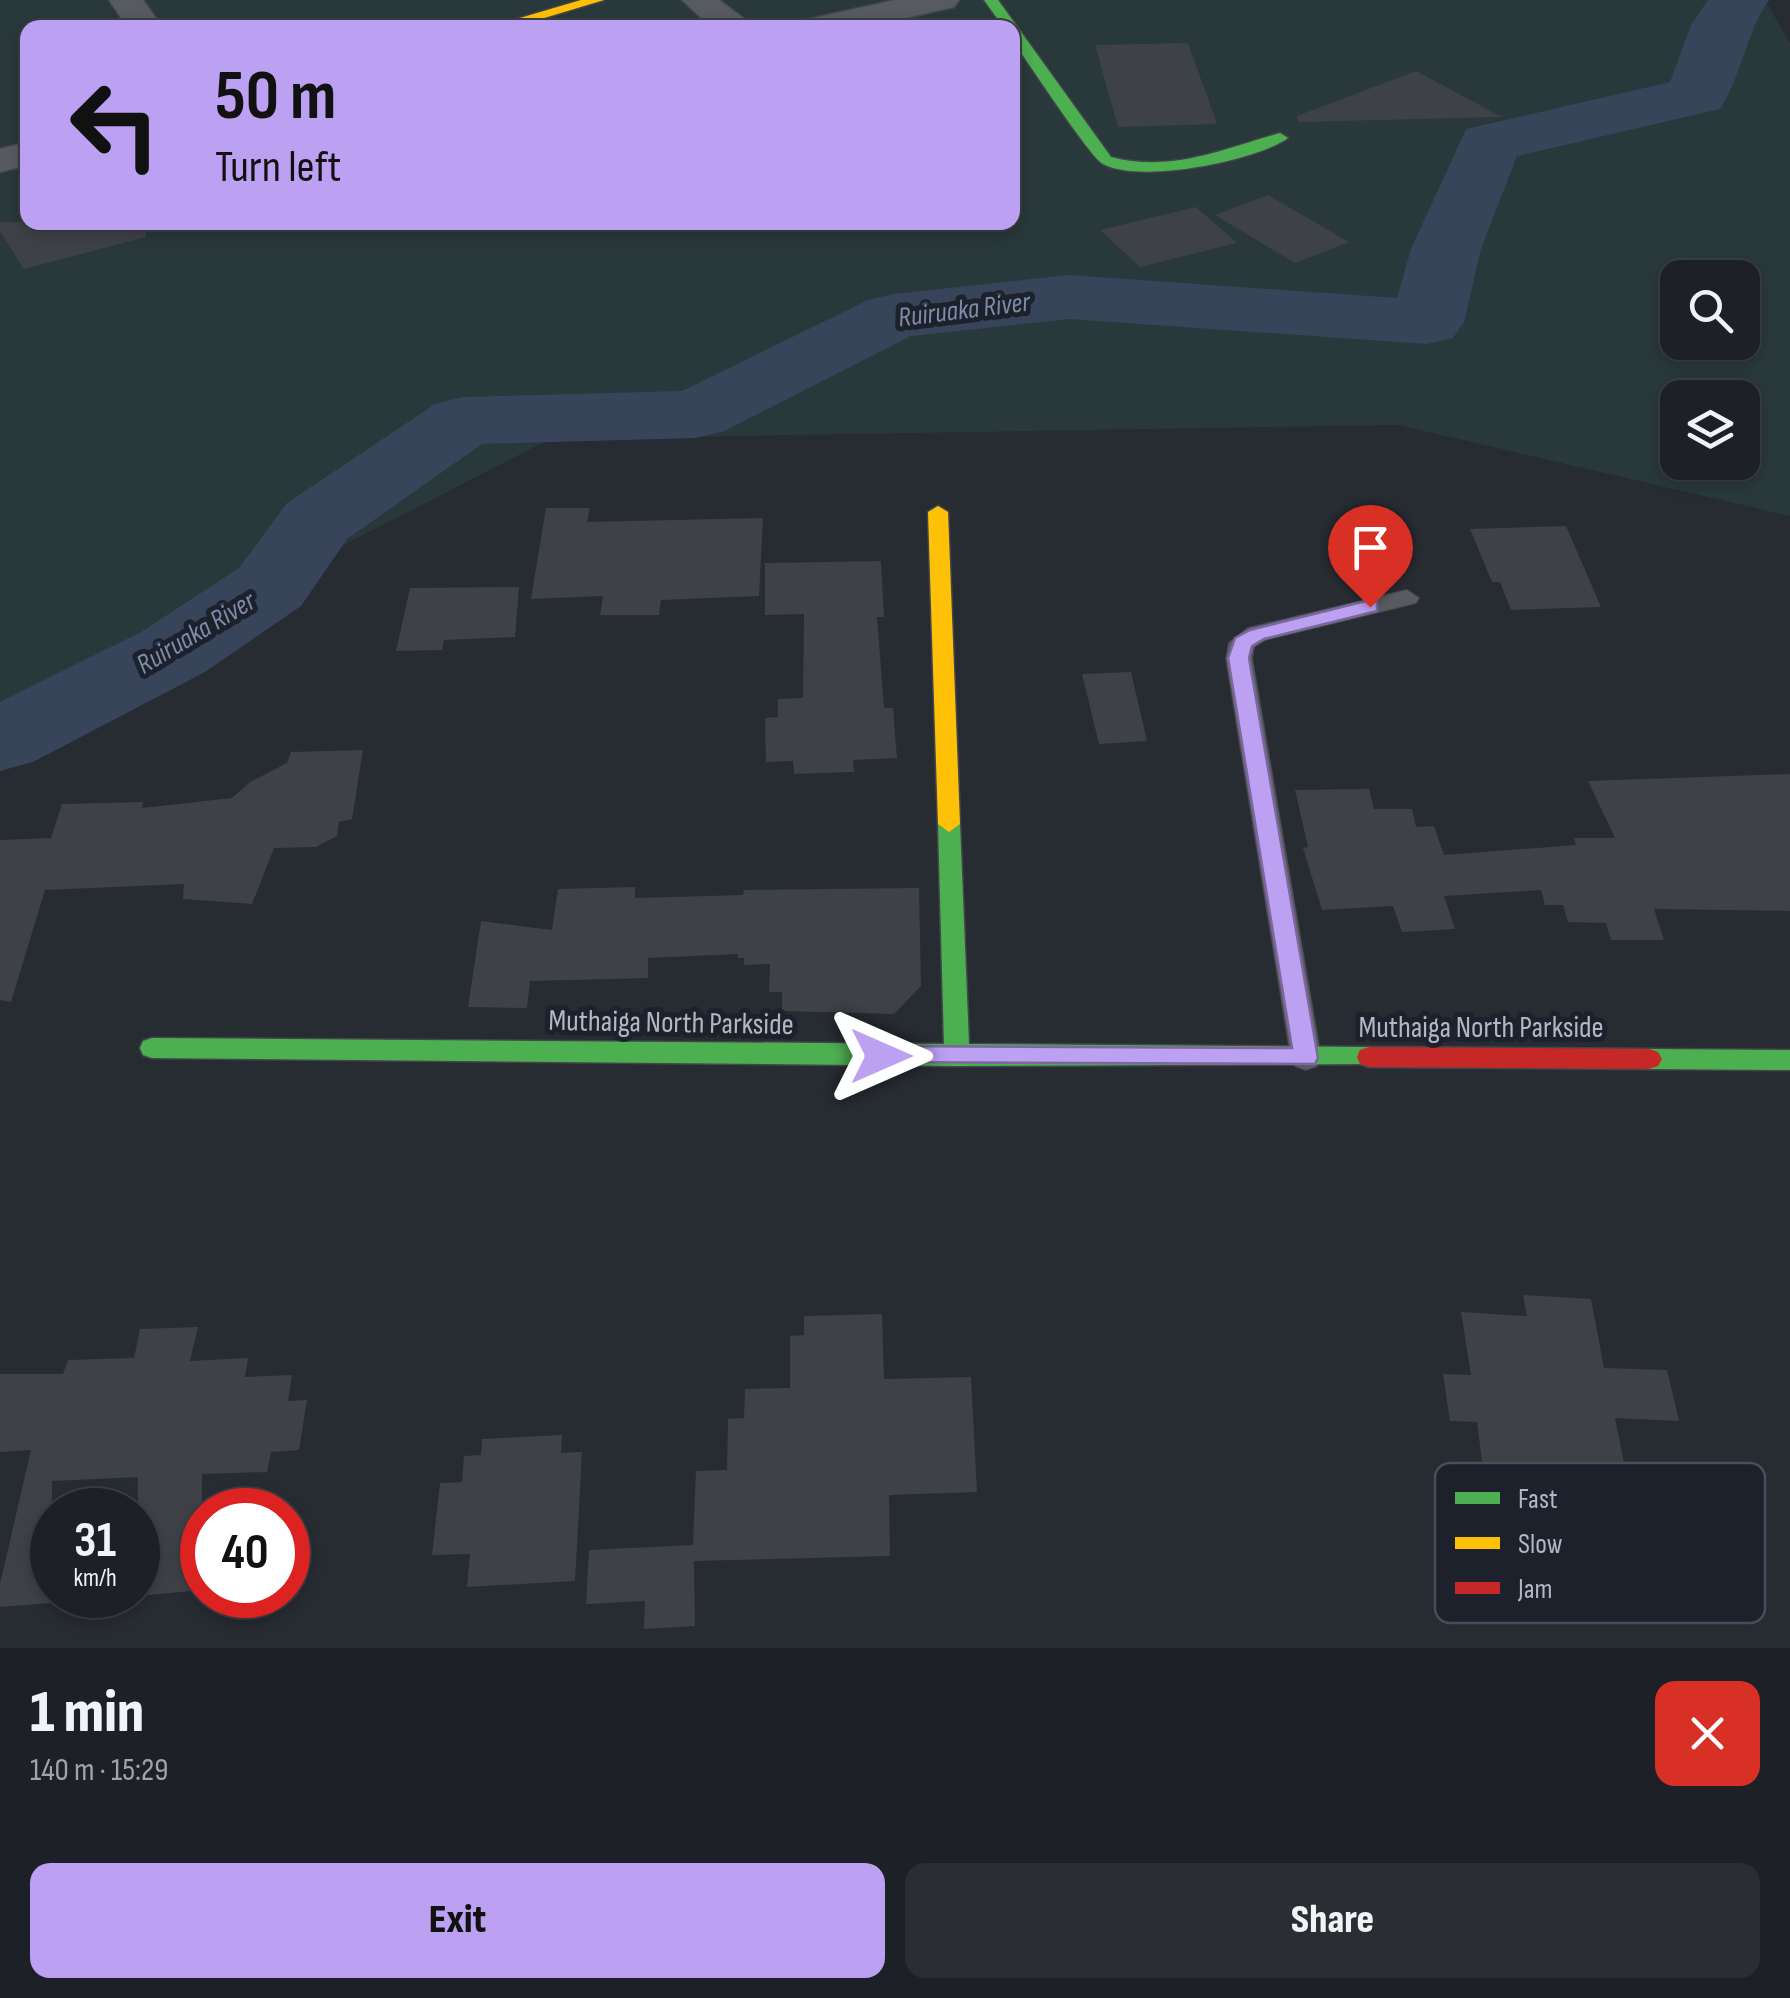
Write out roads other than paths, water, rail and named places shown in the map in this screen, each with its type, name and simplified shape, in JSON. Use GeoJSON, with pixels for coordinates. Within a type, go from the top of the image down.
{"type":"FeatureCollection","features":[{"type":"Feature","properties":{"kind":"street"},"geometry":{"type":"LineString","coordinates":[[524,20],[598,0]]}},
{"type":"Feature","properties":{"kind":"street"},"geometry":{"type":"LineString","coordinates":[[699,0],[723,20]]}},
{"type":"Feature","properties":{"kind":"street"},"geometry":{"type":"LineString","coordinates":[[849,20],[942,0]]}},
{"type":"Feature","properties":{"kind":"street"},"geometry":{"type":"LineString","coordinates":[[1020,40],[1106,160],[1122,169],[1172,168],[1280,138]]}},
{"type":"Feature","properties":{"kind":"street"},"geometry":{"type":"LineString","coordinates":[[938,512],[957,1056]]}},
{"type":"Feature","properties":{"kind":"street","name":"Muthaiga North Parkside"},"geometry":{"type":"LineString","coordinates":[[152,1048],[1790,1060]]}},
{"type":"Feature","properties":{"kind":"lane"},"geometry":{"type":"LineString","coordinates":[[1306,1058],[1239,658],[1242,643],[1257,634],[1408,598]]}},
{"type":"Feature","properties":{"kind":"waterway","name":"Ruiruaka River"},"geometry":{"type":"LineString","coordinates":[[0,740],[173,652],[270,587],[317,521],[463,421],[696,414],[894,316],[1069,297],[1427,322],[1446,249],[1489,143],[1697,95],[1722,23],[1739,0]]}}]}
